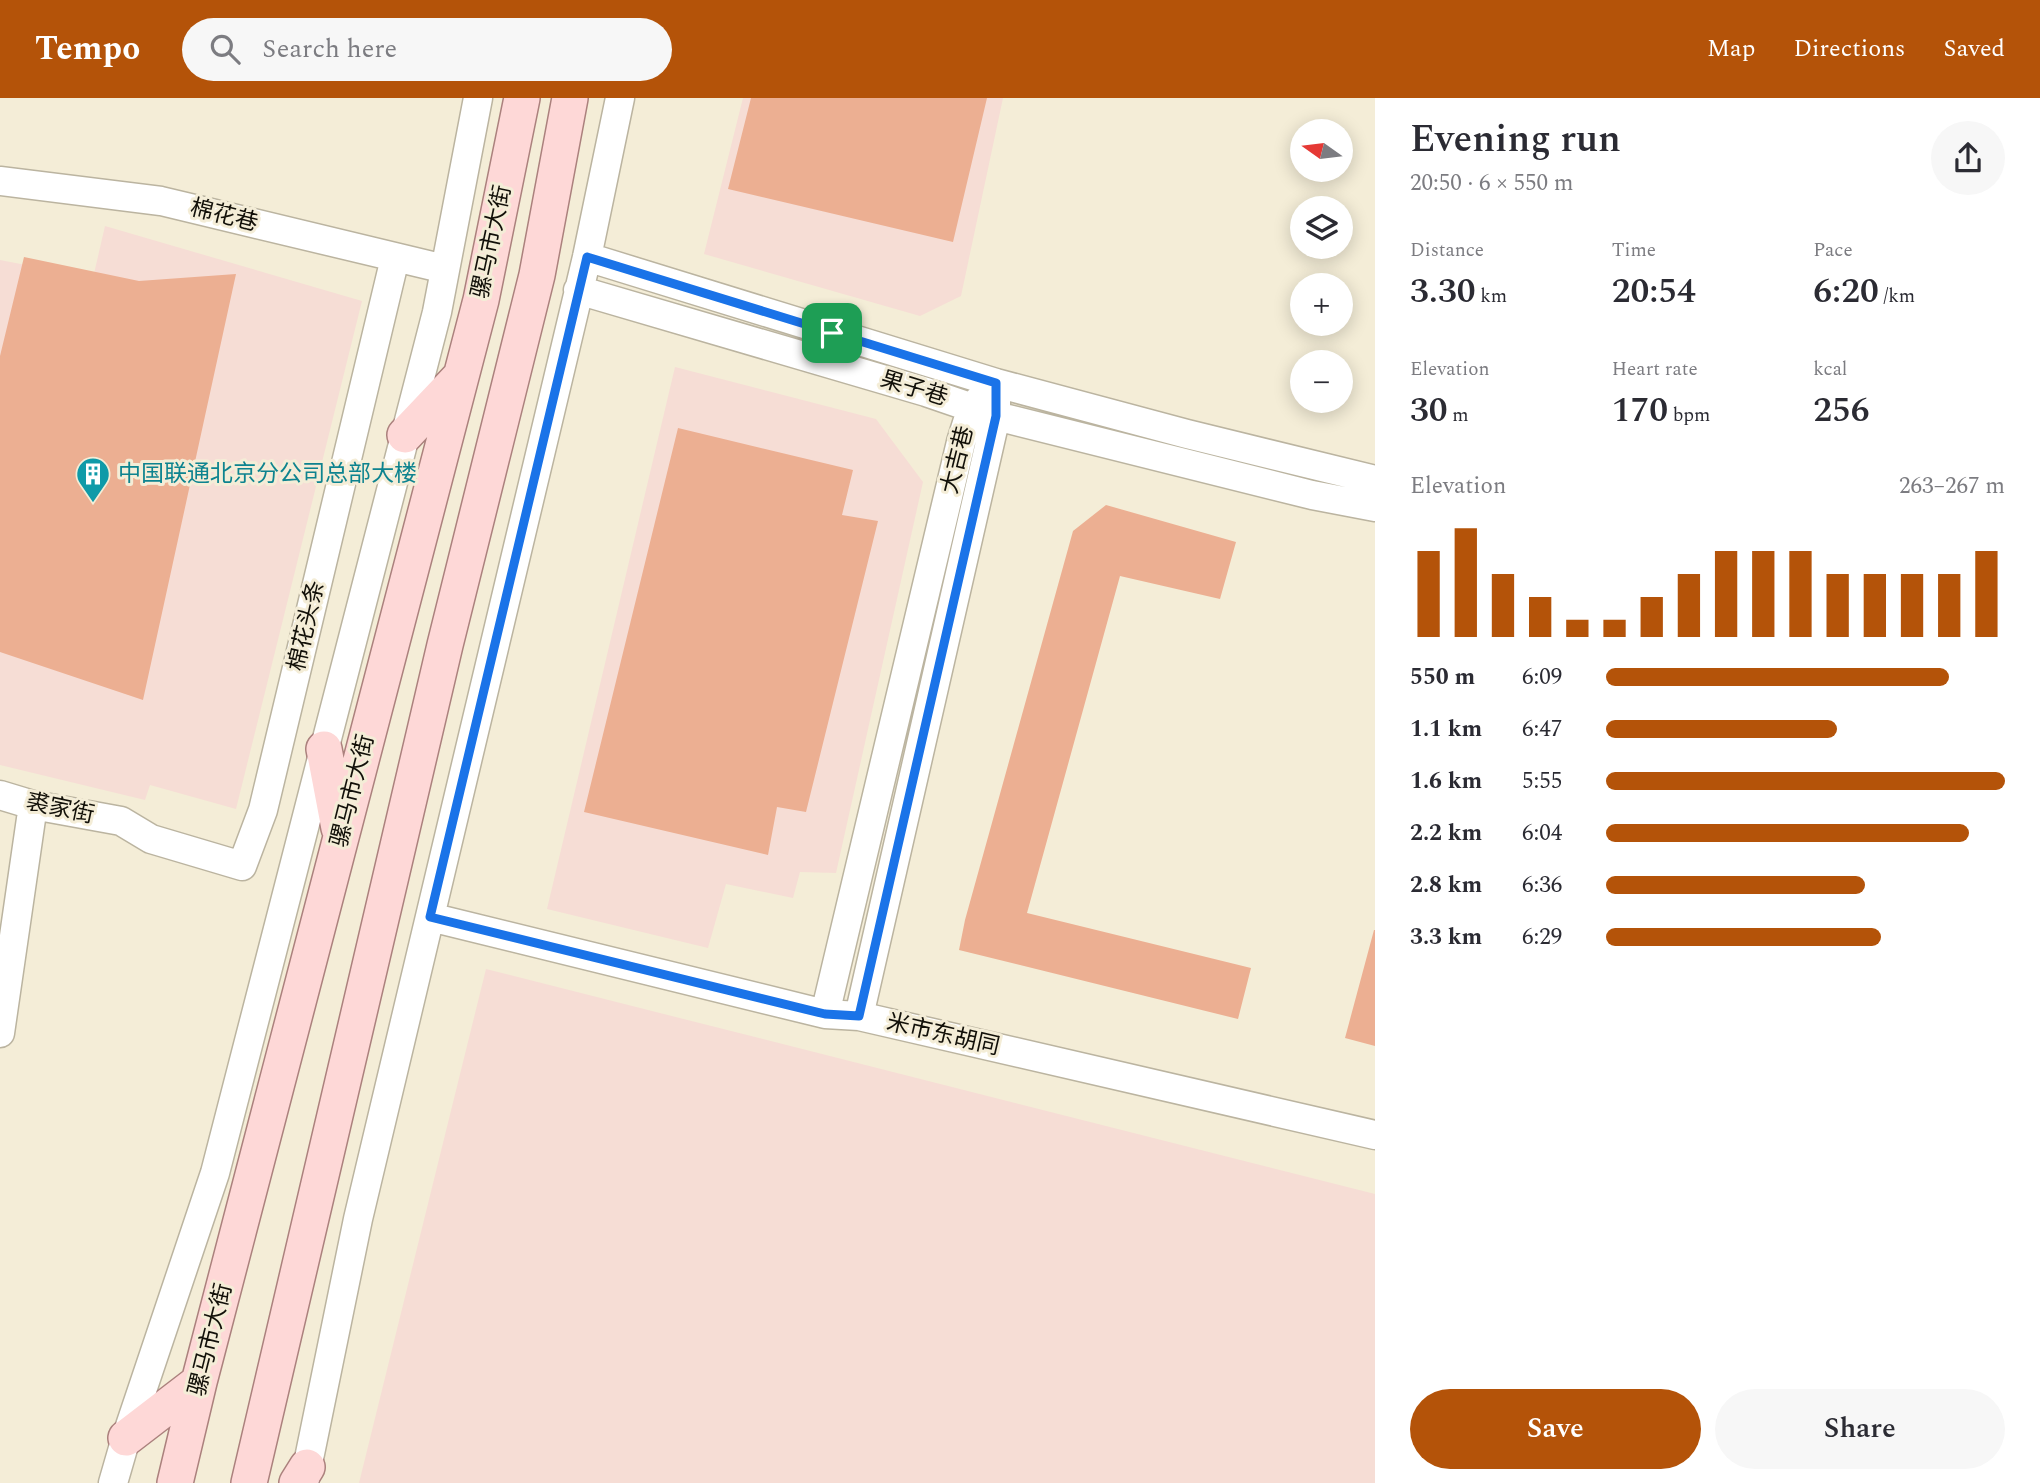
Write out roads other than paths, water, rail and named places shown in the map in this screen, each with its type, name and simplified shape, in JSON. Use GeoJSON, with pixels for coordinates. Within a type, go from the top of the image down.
{"type":"FeatureCollection","features":[{"type":"Feature","properties":{"kind":"main road","name":"骡马市大街"},"geometry":{"type":"LineString","coordinates":[[175,1483],[481,300],[522,98]]}},
{"type":"Feature","properties":{"kind":"main road"},"geometry":{"type":"LineString","coordinates":[[249,1483],[459,584],[537,275],[570,98]]}},
{"type":"Feature","properties":{"kind":"main road"},"geometry":{"type":"LineString","coordinates":[[405,435],[461,375]]}},
{"type":"Feature","properties":{"kind":"main road"},"geometry":{"type":"LineString","coordinates":[[324,749],[341,838]]}},
{"type":"Feature","properties":{"kind":"main road"},"geometry":{"type":"LineString","coordinates":[[126,1438],[200,1382]]}},
{"type":"Feature","properties":{"kind":"street","name":"骡马市大街"},"geometry":{"type":"LineString","coordinates":[[113,1483],[215,1173],[437,312],[478,98]]}},
{"type":"Feature","properties":{"kind":"street"},"geometry":{"type":"LineString","coordinates":[[303,1478],[358,1219],[587,257],[620,98]]}},
{"type":"Feature","properties":{"kind":"street","name":"棉花巷"},"geometry":{"type":"LineString","coordinates":[[0,181],[161,201],[444,269]]}},
{"type":"Feature","properties":{"kind":"street","name":"果子巷"},"geometry":{"type":"LineString","coordinates":[[587,257],[996,383],[1187,435],[1375,480]]}},
{"type":"Feature","properties":{"kind":"street","name":"棉花头条"},"geometry":{"type":"LineString","coordinates":[[121,821],[151,839],[242,866],[263,810],[395,258]]}},
{"type":"Feature","properties":{"kind":"street","name":"果子巷"},"geometry":{"type":"LineString","coordinates":[[578,290],[913,388],[984,412],[1312,495],[1375,507]]}},
{"type":"Feature","properties":{"kind":"street","name":"大吉巷"},"geometry":{"type":"LineString","coordinates":[[825,1014],[955,468],[996,383]]}},
{"type":"Feature","properties":{"kind":"street","name":"大吉巷"},"geometry":{"type":"LineString","coordinates":[[859,1016],[984,412]]}},
{"type":"Feature","properties":{"kind":"street","name":"裘家街"},"geometry":{"type":"LineString","coordinates":[[0,795],[33,805],[121,821]]}},
{"type":"Feature","properties":{"kind":"street"},"geometry":{"type":"LineString","coordinates":[[0,1033],[33,805]]}},
{"type":"Feature","properties":{"kind":"street","name":"米市东胡同"},"geometry":{"type":"LineString","coordinates":[[430,917],[825,1014],[859,1016],[1375,1135]]}},
{"type":"Feature","properties":{"kind":"place","name":"中国联通北京分公司总部大楼"},"geometry":{"type":"Point","coordinates":[93,504]}}]}
